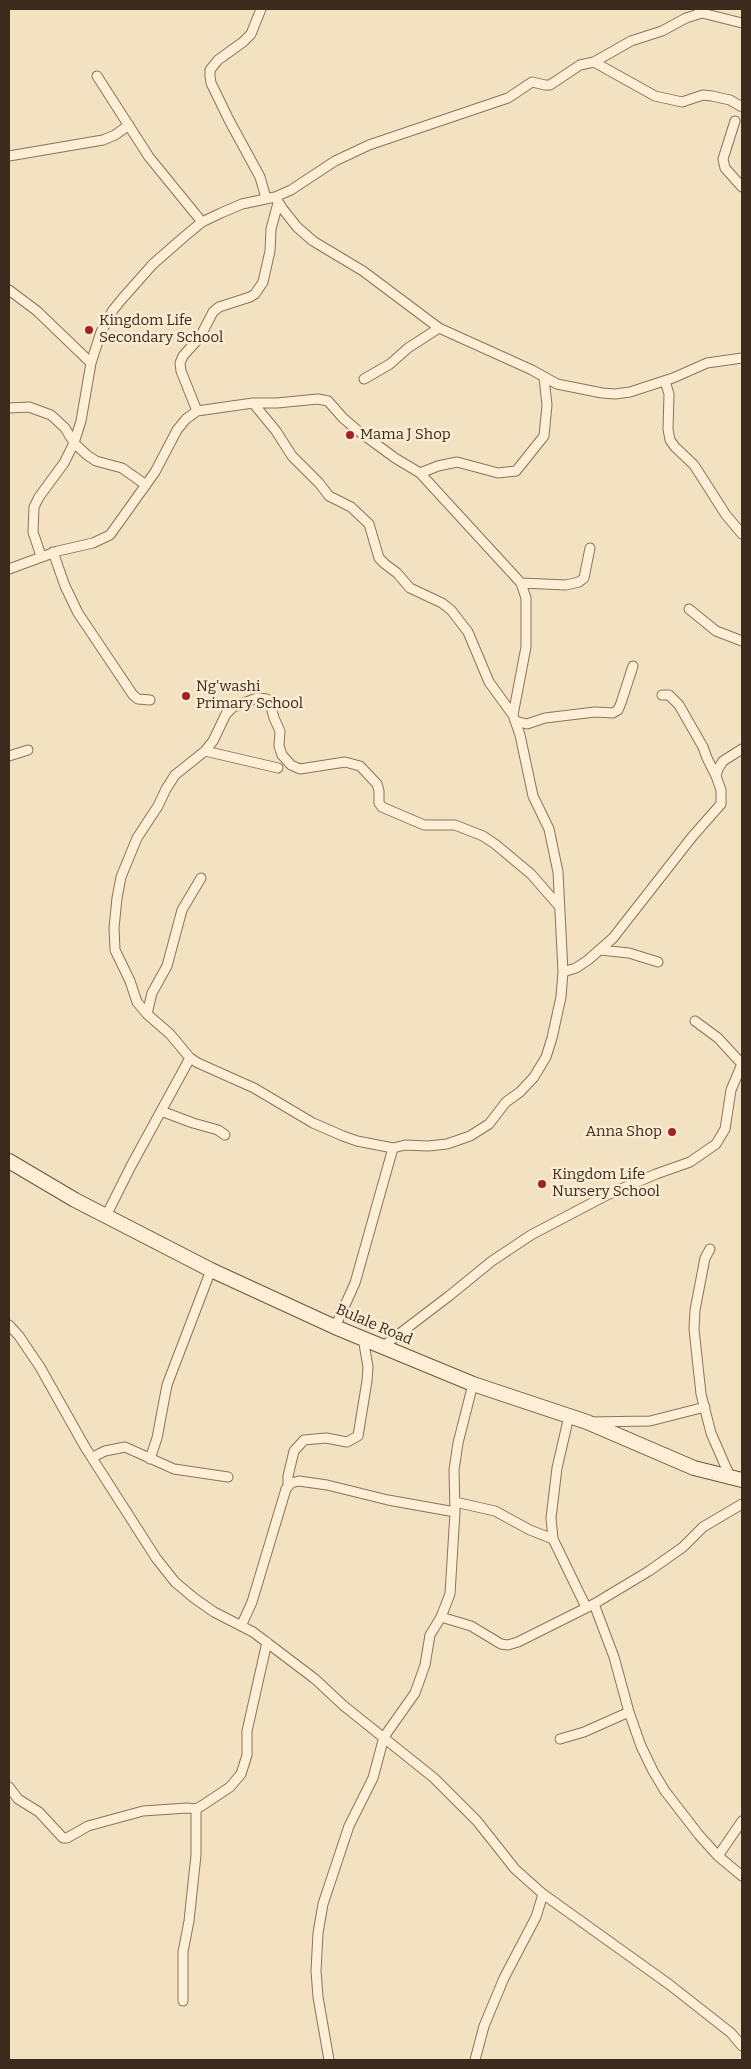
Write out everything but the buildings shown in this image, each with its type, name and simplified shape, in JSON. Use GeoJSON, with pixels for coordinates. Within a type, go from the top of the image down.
{"type":"FeatureCollection","features":[{"type":"Feature","properties":{"kind":"street"},"geometry":{"type":"LineString","coordinates":[[261,9],[251,34],[218,60],[210,70],[211,83],[229,120],[273,199],[297,227],[313,241],[363,272],[439,328],[532,370],[557,384],[575,389],[615,394],[665,381],[707,362],[742,358]]}},
{"type":"Feature","properties":{"kind":"street"},"geometry":{"type":"LineString","coordinates":[[41,556],[33,532],[34,507],[39,497],[64,463],[74,443],[81,421],[91,363],[101,332],[113,310],[153,264],[202,222],[242,204],[273,199],[291,190],[335,161],[369,145],[508,98],[532,82],[545,86],[550,85],[580,65],[594,62],[636,39],[662,32],[700,11],[742,23]]}},
{"type":"Feature","properties":{"kind":"street"},"geometry":{"type":"LineString","coordinates":[[594,62],[655,96],[682,102],[703,95],[712,96],[730,100],[742,107]]}},
{"type":"Feature","properties":{"kind":"street"},"geometry":{"type":"LineString","coordinates":[[97,76],[149,157],[202,222]]}},
{"type":"Feature","properties":{"kind":"street"},"geometry":{"type":"LineString","coordinates":[[735,121],[723,159],[725,168],[742,187]]}},
{"type":"Feature","properties":{"kind":"street"},"geometry":{"type":"LineString","coordinates":[[9,156],[103,140],[115,135],[129,125]]}},
{"type":"Feature","properties":{"kind":"street"},"geometry":{"type":"LineString","coordinates":[[198,411],[181,371],[180,363],[183,356],[200,337],[213,312],[219,307],[250,297],[255,294],[264,282],[270,251],[273,199]]}},
{"type":"Feature","properties":{"kind":"street"},"geometry":{"type":"LineString","coordinates":[[9,290],[37,312],[91,363]]}},
{"type":"Feature","properties":{"kind":"street"},"geometry":{"type":"LineString","coordinates":[[364,379],[390,364],[408,348],[439,328]]}},
{"type":"Feature","properties":{"kind":"street"},"geometry":{"type":"LineString","coordinates":[[420,473],[438,466],[457,462],[498,474],[516,471],[544,436],[547,405],[544,378]]}},
{"type":"Feature","properties":{"kind":"street"},"geometry":{"type":"LineString","coordinates":[[665,381],[669,394],[668,429],[670,440],[674,447],[694,465],[726,515],[742,534]]}},
{"type":"Feature","properties":{"kind":"street"},"geometry":{"type":"LineString","coordinates":[[9,569],[41,556],[93,543],[110,535],[155,472],[177,430],[186,419],[198,411],[253,403],[318,399],[328,401],[357,430],[395,458],[420,473],[521,583],[526,598],[526,647],[514,718]]}},
{"type":"Feature","properties":{"kind":"street"},"geometry":{"type":"LineString","coordinates":[[253,403],[269,420],[292,456],[329,496],[351,507],[369,524],[379,558],[397,573],[410,588],[442,603],[452,610],[468,632],[489,682],[514,718],[519,732],[533,796],[549,829],[558,872],[558,905],[563,972],[561,997],[546,1057],[534,1077],[520,1092],[506,1102],[489,1124],[470,1136],[447,1144],[428,1146],[399,1145],[393,1148],[358,1141],[313,1123],[254,1088],[190,1058],[170,1034],[147,1014],[138,1002],[115,950],[114,928],[121,877],[137,838],[175,775],[205,751],[213,741],[226,714],[233,707],[257,698],[267,699],[270,703],[280,731],[279,746],[282,754],[291,765],[300,769],[345,762],[360,766],[376,784],[379,791],[379,804],[382,807],[424,825],[455,825],[483,836],[521,866],[558,905]]}},
{"type":"Feature","properties":{"kind":"street"},"geometry":{"type":"LineString","coordinates":[[9,408],[29,407],[51,415],[65,428],[74,443],[96,460],[122,468],[146,485]]}},
{"type":"Feature","properties":{"kind":"street"},"geometry":{"type":"LineString","coordinates":[[521,583],[566,585],[579,582],[584,578],[590,548]]}},
{"type":"Feature","properties":{"kind":"street"},"geometry":{"type":"LineString","coordinates":[[54,552],[64,586],[78,613],[133,695],[138,699],[150,700]]}},
{"type":"Feature","properties":{"kind":"street"},"geometry":{"type":"LineString","coordinates":[[690,609],[716,631],[742,640]]}},
{"type":"Feature","properties":{"kind":"street"},"geometry":{"type":"LineString","coordinates":[[519,732],[528,724],[545,718],[595,712],[613,713],[618,710],[633,666]]}},
{"type":"Feature","properties":{"kind":"street"},"geometry":{"type":"LineString","coordinates":[[563,972],[576,968],[613,938],[692,837],[721,804],[721,790],[703,747],[679,705],[669,695],[662,696]]}},
{"type":"Feature","properties":{"kind":"street"},"geometry":{"type":"LineString","coordinates":[[514,718],[528,724]]}},
{"type":"Feature","properties":{"kind":"street"},"geometry":{"type":"LineString","coordinates":[[716,776],[723,761],[742,749]]}},
{"type":"Feature","properties":{"kind":"street"},"geometry":{"type":"LineString","coordinates":[[9,756],[28,750]]}},
{"type":"Feature","properties":{"kind":"street"},"geometry":{"type":"LineString","coordinates":[[205,751],[278,768]]}},
{"type":"Feature","properties":{"kind":"street"},"geometry":{"type":"LineString","coordinates":[[147,1014],[152,993],[167,966],[182,910],[201,878]]}},
{"type":"Feature","properties":{"kind":"street"},"geometry":{"type":"LineString","coordinates":[[600,950],[628,953],[658,962]]}},
{"type":"Feature","properties":{"kind":"street"},"geometry":{"type":"LineString","coordinates":[[382,1346],[492,1261],[531,1235],[599,1199],[656,1174],[690,1162],[716,1144],[725,1129],[731,1090],[742,1064],[718,1038],[694,1021]]}},
{"type":"Feature","properties":{"kind":"street"},"geometry":{"type":"LineString","coordinates":[[106,1216],[190,1058]]}},
{"type":"Feature","properties":{"kind":"street"},"geometry":{"type":"LineString","coordinates":[[161,1111],[218,1130],[225,1135]]}},
{"type":"Feature","properties":{"kind":"street"},"geometry":{"type":"LineString","coordinates":[[335,1326],[354,1283],[393,1148]]}},
{"type":"Feature","properties":{"kind":"street","name":"Bulale Road"},"geometry":{"type":"LineString","coordinates":[[9,1162],[106,1216],[211,1270],[335,1326],[473,1384],[587,1422],[694,1468],[737,1479]]}},
{"type":"Feature","properties":{"kind":"street"},"geometry":{"type":"LineString","coordinates":[[710,1249],[705,1258],[694,1320],[701,1394],[711,1433],[737,1479]]}},
{"type":"Feature","properties":{"kind":"street"},"geometry":{"type":"LineString","coordinates":[[150,1459],[158,1438],[167,1385],[211,1270]]}},
{"type":"Feature","properties":{"kind":"street"},"geometry":{"type":"LineString","coordinates":[[9,1325],[19,1336],[40,1367],[85,1447],[93,1456],[143,1537],[175,1582],[214,1612],[267,1642],[309,1674],[344,1706],[412,1759],[452,1796],[477,1821],[515,1869],[543,1894],[670,1985],[730,2033],[742,2046]]}},
{"type":"Feature","properties":{"kind":"street"},"geometry":{"type":"LineString","coordinates":[[241,1626],[252,1602],[288,1486],[288,1476],[294,1452],[304,1440],[320,1437],[346,1442],[354,1440],[358,1436],[368,1382],[368,1367],[363,1338]]}},
{"type":"Feature","properties":{"kind":"street"},"geometry":{"type":"LineString","coordinates":[[328,2060],[316,1980],[318,1933],[323,1904],[349,1826],[373,1778],[384,1737],[415,1693],[425,1665],[430,1635],[441,1617],[450,1594],[455,1512],[454,1470],[458,1443],[473,1384]]}},
{"type":"Feature","properties":{"kind":"street"},"geometry":{"type":"LineString","coordinates":[[587,1422],[620,1420],[638,1422],[705,1407]]}},
{"type":"Feature","properties":{"kind":"street"},"geometry":{"type":"LineString","coordinates":[[569,1416],[557,1468],[551,1518],[553,1539],[590,1605],[614,1657],[628,1712],[641,1746],[665,1791],[718,1856],[742,1876]]}},
{"type":"Feature","properties":{"kind":"street"},"geometry":{"type":"LineString","coordinates":[[93,1456],[112,1449],[125,1447],[181,1471],[228,1477]]}},
{"type":"Feature","properties":{"kind":"street"},"geometry":{"type":"LineString","coordinates":[[288,1486],[299,1481],[327,1485],[388,1500],[455,1512]]}},
{"type":"Feature","properties":{"kind":"street"},"geometry":{"type":"LineString","coordinates":[[455,1502],[495,1511],[540,1535],[553,1539]]}},
{"type":"Feature","properties":{"kind":"street"},"geometry":{"type":"LineString","coordinates":[[441,1617],[471,1626],[501,1644],[508,1645],[590,1605],[664,1561],[683,1547],[703,1527],[742,1504]]}},
{"type":"Feature","properties":{"kind":"street"},"geometry":{"type":"LineString","coordinates":[[9,1787],[18,1800],[39,1812],[63,1838],[88,1826],[143,1811],[196,1809],[230,1787],[241,1774],[247,1755],[247,1731],[267,1642]]}},
{"type":"Feature","properties":{"kind":"street"},"geometry":{"type":"LineString","coordinates":[[560,1739],[584,1732],[628,1712]]}},
{"type":"Feature","properties":{"kind":"street"},"geometry":{"type":"LineString","coordinates":[[183,2001],[184,1952],[194,1873],[196,1809]]}},
{"type":"Feature","properties":{"kind":"street"},"geometry":{"type":"LineString","coordinates":[[718,1856],[742,1821]]}},
{"type":"Feature","properties":{"kind":"street"},"geometry":{"type":"LineString","coordinates":[[475,2060],[484,2026],[504,1978],[536,1917],[543,1894]]}},
{"type":"Feature","properties":{"kind":"place","name":"Kingdom Life Secondary School"},"geometry":{"type":"Point","coordinates":[89,330]}},
{"type":"Feature","properties":{"kind":"place","name":"Mama J Shop"},"geometry":{"type":"Point","coordinates":[350,435]}},
{"type":"Feature","properties":{"kind":"place","name":"Ng'washi Primary School"},"geometry":{"type":"Point","coordinates":[186,696]}},
{"type":"Feature","properties":{"kind":"place","name":"Anna Shop"},"geometry":{"type":"Point","coordinates":[672,1132]}},
{"type":"Feature","properties":{"kind":"place","name":"Kingdom Life Nursery School"},"geometry":{"type":"Point","coordinates":[542,1184]}}]}
